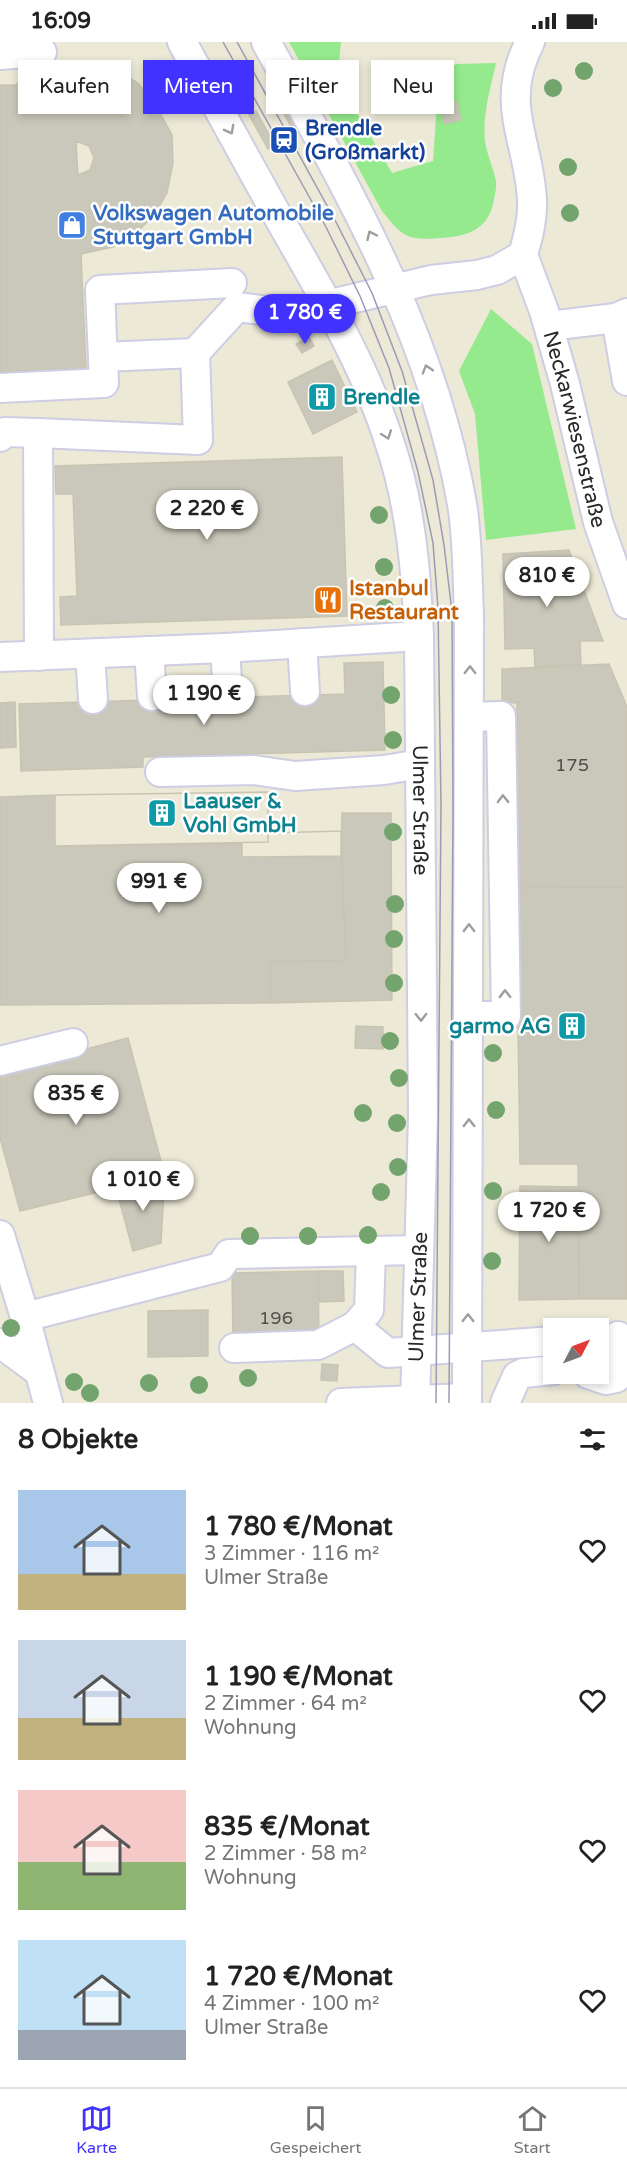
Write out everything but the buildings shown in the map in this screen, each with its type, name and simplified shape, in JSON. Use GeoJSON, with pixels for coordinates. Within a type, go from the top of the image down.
{"type":"FeatureCollection","features":[{"type":"Feature","properties":{"kind":"street","name":"Ulmer Straße"},"geometry":{"type":"LineString","coordinates":[[182,42],[328,305],[368,385],[390,444],[405,501],[414,556],[419,636],[423,1117],[415,1401]]}},
{"type":"Feature","properties":{"kind":"street"},"geometry":{"type":"LineString","coordinates":[[266,42],[358,209],[396,288],[421,349],[444,419],[462,507],[470,613],[467,1400],[342,1403]]}},
{"type":"Feature","properties":{"kind":"street"},"geometry":{"type":"LineString","coordinates":[[0,437],[5,432],[198,440],[195,353],[237,307],[278,312],[305,310],[431,280],[477,275],[497,270],[523,255],[530,230],[532,198],[515,107],[516,81],[530,42]]}},
{"type":"Feature","properties":{"kind":"street"},"geometry":{"type":"LineString","coordinates":[[0,55],[42,52]]}},
{"type":"Feature","properties":{"kind":"street","name":"Neckarwiesenstraße"},"geometry":{"type":"LineString","coordinates":[[523,255],[549,326],[598,522],[627,604]]}},
{"type":"Feature","properties":{"kind":"street"},"geometry":{"type":"LineString","coordinates":[[0,388],[104,383],[100,290],[232,284]]}},
{"type":"Feature","properties":{"kind":"street"},"geometry":{"type":"LineString","coordinates":[[549,326],[621,316],[627,381]]}},
{"type":"Feature","properties":{"kind":"street"},"geometry":{"type":"LineString","coordinates":[[103,357],[195,353]]}},
{"type":"Feature","properties":{"kind":"street"},"geometry":{"type":"LineString","coordinates":[[38,433],[39,656]]}},
{"type":"Feature","properties":{"kind":"street"},"geometry":{"type":"LineString","coordinates":[[0,657],[225,648],[419,636]]}},
{"type":"Feature","properties":{"kind":"street"},"geometry":{"type":"LineString","coordinates":[[303,643],[305,691]]}},
{"type":"Feature","properties":{"kind":"street"},"geometry":{"type":"LineString","coordinates":[[225,648],[228,697]]}},
{"type":"Feature","properties":{"kind":"street"},"geometry":{"type":"LineString","coordinates":[[149,651],[152,696]]}},
{"type":"Feature","properties":{"kind":"street"},"geometry":{"type":"LineString","coordinates":[[90,654],[93,699]]}},
{"type":"Feature","properties":{"kind":"street"},"geometry":{"type":"LineString","coordinates":[[160,772],[254,770],[295,776],[384,770],[420,764]]}},
{"type":"Feature","properties":{"kind":"street"},"geometry":{"type":"LineString","coordinates":[[0,1061],[73,1043]]}},
{"type":"Feature","properties":{"kind":"street"},"geometry":{"type":"LineString","coordinates":[[0,1235],[26,1317],[48,1403]]}},
{"type":"Feature","properties":{"kind":"street"},"geometry":{"type":"LineString","coordinates":[[26,1317],[220,1267],[229,1254],[419,1250]]}},
{"type":"Feature","properties":{"kind":"street"},"geometry":{"type":"LineString","coordinates":[[234,1348],[318,1345],[355,1326],[369,1310],[371,1252]]}},
{"type":"Feature","properties":{"kind":"street"},"geometry":{"type":"LineString","coordinates":[[355,1326],[388,1353],[543,1342]]}},
{"type":"Feature","properties":{"kind":"street"},"geometry":{"type":"LineString","coordinates":[[609,1379],[616,1378],[621,1369],[614,1336]]}},
{"type":"Feature","properties":{"kind":"street"},"geometry":{"type":"LineString","coordinates":[[0,1343],[38,1371]]}},
{"type":"Feature","properties":{"kind":"street"},"geometry":{"type":"LineString","coordinates":[[505,1403],[517,1376],[523,1373],[543,1372]]}},
{"type":"Feature","properties":{"kind":"green space"},"geometry":{"type":"Polygon","coordinates":[[[289,42],[341,42],[339,60],[299,60],[289,42]]]}},
{"type":"Feature","properties":{"kind":"green space"},"geometry":{"type":"Polygon","coordinates":[[[496,63],[484,131],[496,181],[492,209],[488,218],[476,229],[459,236],[421,239],[401,232],[382,211],[329,114],[358,114],[392,173],[433,161],[436,114],[454,114],[454,66],[496,63]]]}},
{"type":"Feature","properties":{"kind":"green space"},"geometry":{"type":"Polygon","coordinates":[[[491,309],[532,344],[576,529],[486,540],[475,414],[459,371],[491,309]]]}},
{"type":"Feature","properties":{"kind":"tram line"},"geometry":{"type":"LineString","coordinates":[[223,42],[326,227],[360,296],[389,368],[418,472],[433,543],[438,608],[441,804],[436,1403]]}},
{"type":"Feature","properties":{"kind":"tram line"},"geometry":{"type":"LineString","coordinates":[[237,42],[336,222],[372,293],[402,371],[433,480],[444,545],[452,612],[449,1403]]}},
{"type":"Feature","properties":{"kind":"place","name":"Brendle (Großmarkt)"},"geometry":{"type":"Point","coordinates":[284,140]}},
{"type":"Feature","properties":{"kind":"place","name":"Volkswagen Automobile Stuttgart GmbH"},"geometry":{"type":"Point","coordinates":[72,225]}},
{"type":"Feature","properties":{"kind":"place","name":"Brendle"},"geometry":{"type":"Point","coordinates":[322,397]}},
{"type":"Feature","properties":{"kind":"place","name":"Istanbul Restaurant"},"geometry":{"type":"Point","coordinates":[328,600]}},
{"type":"Feature","properties":{"kind":"place","name":"Laauser & Vohl GmbH"},"geometry":{"type":"Point","coordinates":[162,813]}},
{"type":"Feature","properties":{"kind":"place","name":"garmo AG"},"geometry":{"type":"Point","coordinates":[572,1026]}}]}
